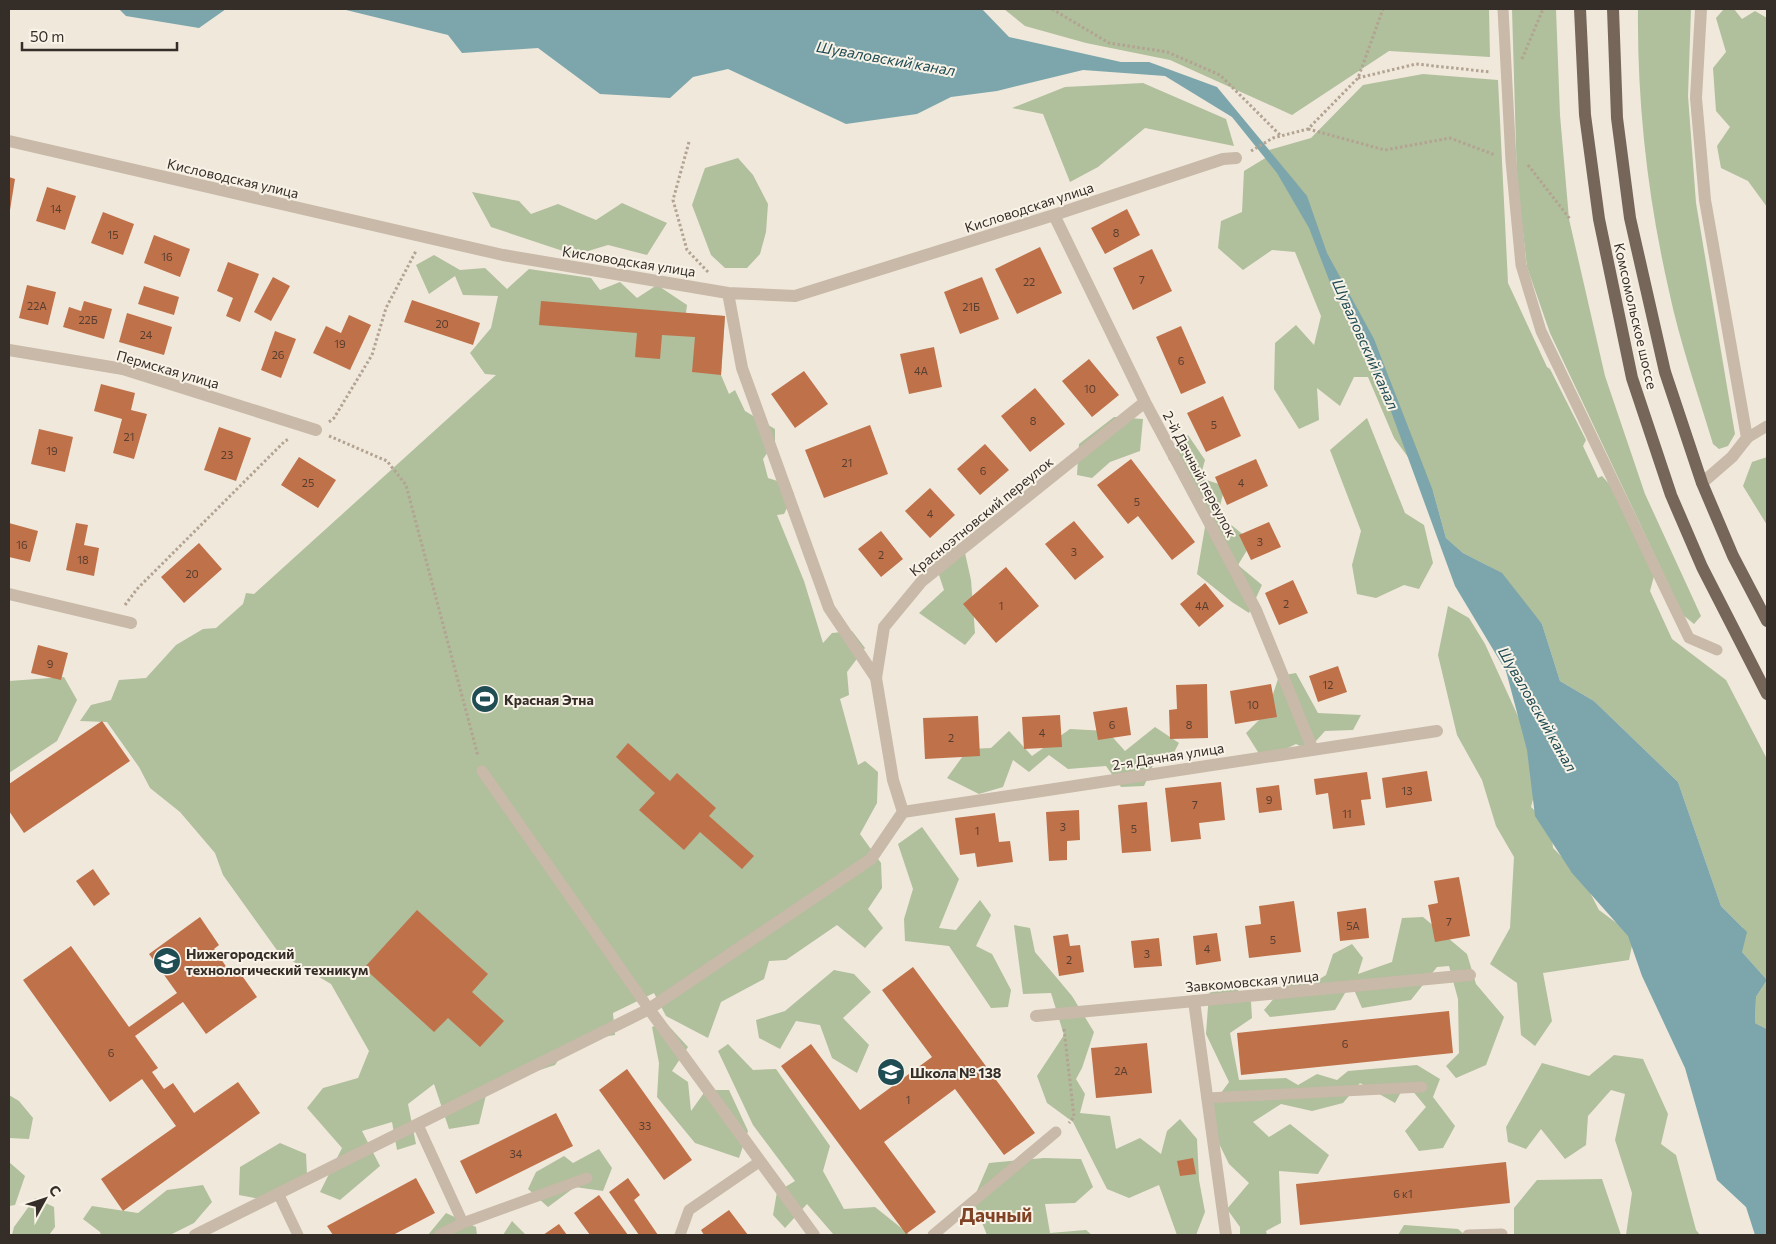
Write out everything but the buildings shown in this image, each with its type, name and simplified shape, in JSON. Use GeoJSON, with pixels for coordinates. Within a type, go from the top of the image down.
{"type":"FeatureCollection","features":[{"type":"Feature","properties":{"kind":"main road","name":"Комсомольское шоссе"},"geometry":{"type":"LineString","coordinates":[[1580,9],[1585,115],[1599,219],[1632,378],[1670,495],[1702,567],[1767,694]]}},
{"type":"Feature","properties":{"kind":"main road","name":"Комсомольское шоссе"},"geometry":{"type":"LineString","coordinates":[[1613,9],[1617,118],[1630,218],[1664,372],[1702,483],[1733,556],[1767,620]]}},
{"type":"Feature","properties":{"kind":"street"},"geometry":{"type":"LineString","coordinates":[[1701,9],[1696,98],[1705,200],[1747,438],[1732,457],[1702,483]]}},
{"type":"Feature","properties":{"kind":"street","name":"Кисловодская улица"},"geometry":{"type":"LineString","coordinates":[[9,141],[503,255],[728,293],[795,296],[1054,215],[1223,159],[1236,158]]}},
{"type":"Feature","properties":{"kind":"street","name":"2-й Дачный переулок"},"geometry":{"type":"LineString","coordinates":[[1054,215],[1145,402],[1256,610],[1314,750]]}},
{"type":"Feature","properties":{"kind":"street"},"geometry":{"type":"LineString","coordinates":[[195,1235],[649,1009],[871,859],[904,812],[893,780],[876,678],[829,608],[742,368],[728,293]]}},
{"type":"Feature","properties":{"kind":"street","name":"Пермская улица"},"geometry":{"type":"LineString","coordinates":[[9,350],[123,369],[316,430]]}},
{"type":"Feature","properties":{"kind":"street","name":"Красноэтновский переулок"},"geometry":{"type":"LineString","coordinates":[[876,678],[884,627],[922,581],[1145,402]]}},
{"type":"Feature","properties":{"kind":"street"},"geometry":{"type":"LineString","coordinates":[[9,594],[131,623]]}},
{"type":"Feature","properties":{"kind":"street","name":"2-я Дачная улица"},"geometry":{"type":"LineString","coordinates":[[904,812],[1437,731]]}},
{"type":"Feature","properties":{"kind":"street","name":"Завкомовская улица"},"geometry":{"type":"LineString","coordinates":[[1036,1016],[1470,975]]}},
{"type":"Feature","properties":{"kind":"street"},"geometry":{"type":"LineString","coordinates":[[1194,1001],[1226,1235]]}},
{"type":"Feature","properties":{"kind":"street"},"geometry":{"type":"LineString","coordinates":[[649,1009],[814,1235]]}},
{"type":"Feature","properties":{"kind":"lane"},"geometry":{"type":"LineString","coordinates":[[1503,9],[1510,161],[1521,265],[1541,331],[1689,638],[1717,650]]}},
{"type":"Feature","properties":{"kind":"lane"},"geometry":{"type":"LineString","coordinates":[[1747,438],[1767,426]]}},
{"type":"Feature","properties":{"kind":"lane"},"geometry":{"type":"LineString","coordinates":[[482,771],[649,1009]]}},
{"type":"Feature","properties":{"kind":"lane"},"geometry":{"type":"LineString","coordinates":[[1207,1098],[1422,1087]]}},
{"type":"Feature","properties":{"kind":"lane"},"geometry":{"type":"LineString","coordinates":[[418,1125],[464,1223]]}},
{"type":"Feature","properties":{"kind":"lane"},"geometry":{"type":"LineString","coordinates":[[933,1235],[1056,1132]]}},
{"type":"Feature","properties":{"kind":"lane"},"geometry":{"type":"LineString","coordinates":[[680,1235],[689,1210],[759,1162]]}},
{"type":"Feature","properties":{"kind":"lane"},"geometry":{"type":"LineString","coordinates":[[439,1235],[464,1223],[587,1178]]}},
{"type":"Feature","properties":{"kind":"lane"},"geometry":{"type":"LineString","coordinates":[[278,1193],[298,1235]]}},
{"type":"Feature","properties":{"kind":"lane"},"geometry":{"type":"LineString","coordinates":[[1468,1235],[1502,1234]]}},
{"type":"Feature","properties":{"kind":"path"},"geometry":{"type":"LineString","coordinates":[[1052,9],[1109,43],[1167,52],[1220,75],[1281,136]]}},
{"type":"Feature","properties":{"kind":"path"},"geometry":{"type":"LineString","coordinates":[[1308,129],[1358,78],[1383,9]]}},
{"type":"Feature","properties":{"kind":"path"},"geometry":{"type":"LineString","coordinates":[[1358,78],[1416,64],[1506,72],[1518,69],[1543,9]]}},
{"type":"Feature","properties":{"kind":"path"},"geometry":{"type":"LineString","coordinates":[[1248,153],[1273,138],[1308,129],[1385,150],[1450,138],[1510,161],[1530,166],[1570,220]]}},
{"type":"Feature","properties":{"kind":"path"},"geometry":{"type":"LineString","coordinates":[[689,142],[672,200],[687,250],[728,293]]}},
{"type":"Feature","properties":{"kind":"path"},"geometry":{"type":"LineString","coordinates":[[316,430],[387,460],[406,485],[482,771]]}},
{"type":"Feature","properties":{"kind":"path"},"geometry":{"type":"LineString","coordinates":[[1056,1132],[1068,1124],[1074,1117],[1062,1013]]}},
{"type":"Feature","properties":{"kind":"green space"},"geometry":{"type":"Polygon","coordinates":[[[1004,9],[1489,9],[1490,57],[1389,51],[1292,115],[1170,60],[1086,43],[1025,26],[1004,9]]]}},
{"type":"Feature","properties":{"kind":"green space"},"geometry":{"type":"Polygon","coordinates":[[[1512,9],[1556,9],[1560,115],[1569,219],[1605,376],[1645,494],[1701,616],[1694,624],[1683,615],[1550,333],[1527,267],[1517,181],[1512,9]]]}},
{"type":"Feature","properties":{"kind":"green space"},"geometry":{"type":"Polygon","coordinates":[[[1638,9],[1691,9],[1688,96],[1696,203],[1735,434],[1728,446],[1719,449],[1713,444],[1673,310],[1655,221],[1645,151],[1639,80],[1638,9]]]}},
{"type":"Feature","properties":{"kind":"green space"},"geometry":{"type":"Polygon","coordinates":[[[1724,9],[1734,9],[1742,19],[1755,11],[1767,18],[1767,207],[1748,181],[1721,168],[1717,146],[1730,127],[1716,111],[1713,68],[1726,52],[1716,18],[1724,9]]]}},
{"type":"Feature","properties":{"kind":"green space"},"geometry":{"type":"Polygon","coordinates":[[[1423,74],[1498,80],[1508,283],[1547,367],[1550,369],[1586,440],[1583,446],[1598,478],[1602,476],[1611,486],[1654,576],[1650,591],[1672,639],[1726,680],[1767,759],[1767,980],[1742,952],[1743,928],[1721,906],[1678,782],[1594,701],[1560,681],[1542,624],[1490,567],[1463,553],[1446,538],[1433,491],[1394,438],[1368,377],[1354,377],[1340,406],[1317,388],[1319,420],[1299,429],[1274,389],[1275,343],[1296,325],[1314,345],[1321,316],[1295,252],[1272,250],[1243,270],[1218,248],[1221,221],[1242,212],[1244,171],[1272,154],[1269,150],[1311,138],[1363,85],[1423,74]]]}},
{"type":"Feature","properties":{"kind":"green space"},"geometry":{"type":"Polygon","coordinates":[[[1143,83],[1226,119],[1234,146],[1145,128],[1098,167],[1070,182],[1043,114],[1012,108],[1065,87],[1143,83]]]}},
{"type":"Feature","properties":{"kind":"green space"},"geometry":{"type":"Polygon","coordinates":[[[738,158],[753,175],[768,204],[766,232],[760,254],[747,268],[725,268],[711,255],[692,205],[705,168],[738,158]]]}},
{"type":"Feature","properties":{"kind":"green space"},"geometry":{"type":"Polygon","coordinates":[[[472,192],[519,201],[531,214],[558,204],[596,220],[622,203],[667,223],[647,255],[608,245],[575,255],[491,227],[472,192]]]}},
{"type":"Feature","properties":{"kind":"green space","name":"Красная Этна"},"geometry":{"type":"Polygon","coordinates":[[[434,255],[460,270],[485,268],[507,289],[529,269],[591,278],[600,290],[620,282],[637,298],[657,285],[687,305],[686,313],[725,316],[721,375],[729,394],[735,390],[745,411],[775,429],[775,442],[763,459],[768,478],[790,485],[794,494],[784,514],[777,515],[804,581],[823,643],[832,633],[852,631],[865,648],[847,672],[849,695],[840,699],[858,765],[865,761],[878,772],[877,803],[860,834],[881,863],[882,888],[868,909],[883,928],[865,948],[837,925],[786,960],[769,961],[764,979],[721,1002],[708,1038],[666,1016],[654,993],[613,1013],[615,1035],[570,1042],[555,1065],[488,1087],[479,1124],[449,1129],[434,1084],[408,1104],[416,1144],[397,1150],[392,1122],[362,1131],[380,1166],[340,1200],[320,1192],[342,1148],[307,1108],[323,1088],[358,1078],[369,1051],[331,984],[279,953],[223,875],[215,853],[180,812],[150,788],[139,767],[107,722],[80,721],[91,705],[111,700],[119,680],[146,678],[176,645],[203,629],[216,628],[243,604],[246,593],[254,594],[496,375],[485,374],[470,353],[491,328],[498,296],[463,295],[455,276],[429,294],[416,265],[434,255]]]}},
{"type":"Feature","properties":{"kind":"green space"},"geometry":{"type":"Polygon","coordinates":[[[1114,417],[1143,419],[1140,451],[1110,462],[1092,478],[1077,475],[1079,444],[1114,417]]]}},
{"type":"Feature","properties":{"kind":"green space"},"geometry":{"type":"Polygon","coordinates":[[[1367,418],[1405,513],[1424,525],[1433,563],[1419,589],[1404,585],[1376,598],[1357,594],[1352,565],[1361,531],[1330,450],[1367,418]]]}},
{"type":"Feature","properties":{"kind":"green space"},"geometry":{"type":"Polygon","coordinates":[[[1188,435],[1205,460],[1200,478],[1225,486],[1218,514],[1252,542],[1238,565],[1262,585],[1249,613],[1197,574],[1205,527],[1197,488],[1168,459],[1188,435]]]}},
{"type":"Feature","properties":{"kind":"green space"},"geometry":{"type":"Polygon","coordinates":[[[1767,457],[1767,525],[1743,486],[1752,462],[1767,457]]]}},
{"type":"Feature","properties":{"kind":"green space"},"geometry":{"type":"Polygon","coordinates":[[[954,546],[965,553],[971,580],[975,633],[965,645],[919,613],[944,590],[934,560],[954,546]]]}},
{"type":"Feature","properties":{"kind":"green space"},"geometry":{"type":"Polygon","coordinates":[[[1448,606],[1469,618],[1485,644],[1527,736],[1538,780],[1531,807],[1551,826],[1553,848],[1582,877],[1599,910],[1634,936],[1629,960],[1543,973],[1552,1021],[1535,1046],[1521,1035],[1517,983],[1490,964],[1510,928],[1514,857],[1496,826],[1482,780],[1457,735],[1438,655],[1448,606]]]}},
{"type":"Feature","properties":{"kind":"green space"},"geometry":{"type":"Polygon","coordinates":[[[1296,673],[1318,713],[1361,715],[1353,730],[1325,731],[1308,750],[1296,744],[1263,760],[1246,733],[1267,712],[1279,676],[1296,673]]]}},
{"type":"Feature","properties":{"kind":"green space"},"geometry":{"type":"Polygon","coordinates":[[[64,677],[77,700],[57,741],[9,773],[9,681],[64,677]]]}},
{"type":"Feature","properties":{"kind":"green space"},"geometry":{"type":"Polygon","coordinates":[[[1155,727],[1179,743],[1171,758],[1154,763],[1144,786],[1121,787],[1106,766],[1068,769],[1049,755],[1029,772],[1013,760],[1003,787],[979,794],[947,778],[968,749],[991,748],[1009,731],[1032,756],[1070,729],[1107,731],[1125,751],[1155,727]]]}},
{"type":"Feature","properties":{"kind":"green space"},"geometry":{"type":"Polygon","coordinates":[[[922,827],[959,879],[939,928],[956,930],[980,900],[991,915],[976,946],[992,954],[1011,990],[1008,1007],[991,1008],[949,946],[905,941],[904,919],[913,889],[898,844],[922,827]]]}},
{"type":"Feature","properties":{"kind":"green space"},"geometry":{"type":"Polygon","coordinates":[[[1423,917],[1467,954],[1476,984],[1504,1017],[1486,1065],[1456,1078],[1446,1066],[1459,1053],[1458,999],[1449,966],[1437,967],[1411,1000],[1362,1008],[1351,983],[1335,1010],[1270,1017],[1264,1010],[1289,981],[1310,985],[1326,975],[1333,954],[1352,944],[1363,958],[1358,974],[1392,962],[1402,918],[1423,917]]]}},
{"type":"Feature","properties":{"kind":"green space"},"geometry":{"type":"Polygon","coordinates":[[[1014,925],[1030,928],[1035,952],[1072,996],[1094,1032],[1082,1068],[1076,1079],[1085,1094],[1080,1113],[1110,1116],[1116,1149],[1140,1138],[1161,1154],[1167,1131],[1180,1119],[1197,1139],[1199,1180],[1205,1212],[1196,1235],[1177,1235],[1159,1185],[1129,1198],[1107,1189],[1073,1122],[1047,1103],[1037,1076],[1064,1035],[1051,993],[1023,994],[1014,925]]]}},
{"type":"Feature","properties":{"kind":"green space"},"geometry":{"type":"Polygon","coordinates":[[[834,970],[854,974],[871,992],[843,1018],[869,1045],[857,1073],[832,1058],[820,1025],[796,1021],[780,1049],[759,1038],[756,1020],[785,1011],[834,970]]]}},
{"type":"Feature","properties":{"kind":"green space"},"geometry":{"type":"Polygon","coordinates":[[[1767,980],[1767,1029],[1755,1023],[1756,997],[1767,980]]]}},
{"type":"Feature","properties":{"kind":"green space"},"geometry":{"type":"Polygon","coordinates":[[[1232,985],[1251,1002],[1252,1018],[1230,1033],[1239,1080],[1286,1078],[1298,1085],[1317,1074],[1337,1080],[1348,1071],[1417,1065],[1440,1079],[1433,1097],[1455,1126],[1443,1148],[1419,1151],[1405,1131],[1426,1107],[1406,1083],[1395,1103],[1360,1083],[1343,1103],[1312,1111],[1281,1104],[1253,1122],[1269,1137],[1290,1124],[1329,1155],[1318,1174],[1279,1171],[1281,1223],[1266,1231],[1267,1235],[1240,1235],[1240,1227],[1227,1209],[1249,1183],[1229,1164],[1205,1115],[1229,1082],[1206,1034],[1209,993],[1232,985]]]}},
{"type":"Feature","properties":{"kind":"green space"},"geometry":{"type":"Polygon","coordinates":[[[665,1022],[688,1047],[672,1071],[688,1082],[691,1111],[706,1090],[729,1090],[748,1131],[739,1158],[695,1143],[657,1097],[659,1063],[652,1027],[665,1022]]]}},
{"type":"Feature","properties":{"kind":"green space"},"geometry":{"type":"Polygon","coordinates":[[[728,1044],[753,1070],[776,1069],[830,1146],[823,1171],[844,1209],[875,1207],[910,1235],[834,1235],[807,1204],[785,1228],[773,1215],[777,1192],[795,1181],[753,1125],[718,1051],[728,1044]]]}},
{"type":"Feature","properties":{"kind":"green space"},"geometry":{"type":"Polygon","coordinates":[[[1614,1055],[1643,1059],[1668,1114],[1661,1144],[1676,1155],[1696,1230],[1700,1235],[1626,1235],[1632,1193],[1615,1140],[1625,1094],[1611,1090],[1588,1116],[1586,1145],[1565,1159],[1541,1129],[1526,1149],[1508,1142],[1506,1127],[1542,1063],[1589,1076],[1614,1055]]]}},
{"type":"Feature","properties":{"kind":"green space"},"geometry":{"type":"Polygon","coordinates":[[[9,1095],[19,1101],[33,1118],[29,1139],[9,1138],[9,1095]]]}},
{"type":"Feature","properties":{"kind":"green space"},"geometry":{"type":"Polygon","coordinates":[[[280,1143],[306,1154],[307,1174],[260,1199],[239,1195],[240,1167],[280,1143]]]}},
{"type":"Feature","properties":{"kind":"green space"},"geometry":{"type":"Polygon","coordinates":[[[599,1149],[612,1168],[603,1191],[575,1187],[548,1207],[528,1189],[536,1172],[564,1156],[573,1163],[599,1149]]]}},
{"type":"Feature","properties":{"kind":"green space"},"geometry":{"type":"Polygon","coordinates":[[[1044,1158],[1081,1159],[1093,1187],[1075,1203],[1045,1204],[1050,1233],[1086,1230],[1092,1235],[987,1235],[973,1200],[989,1163],[1044,1158]]]}},
{"type":"Feature","properties":{"kind":"green space"},"geometry":{"type":"Polygon","coordinates":[[[9,1162],[25,1176],[15,1205],[9,1206],[9,1162]]]}},
{"type":"Feature","properties":{"kind":"green space"},"geometry":{"type":"Polygon","coordinates":[[[1602,1179],[1621,1235],[1514,1235],[1514,1208],[1537,1180],[1602,1179]]]}},
{"type":"Feature","properties":{"kind":"green space"},"geometry":{"type":"Polygon","coordinates":[[[203,1185],[212,1202],[194,1223],[170,1235],[101,1235],[100,1232],[83,1219],[92,1206],[138,1213],[167,1190],[203,1185]]]}},
{"type":"Feature","properties":{"kind":"green space"},"geometry":{"type":"Polygon","coordinates":[[[35,1198],[54,1207],[55,1227],[49,1235],[12,1235],[14,1227],[35,1198]]]}},
{"type":"Feature","properties":{"kind":"green space"},"geometry":{"type":"Polygon","coordinates":[[[446,1213],[476,1227],[477,1235],[428,1235],[446,1213]]]}},
{"type":"Feature","properties":{"kind":"green space"},"geometry":{"type":"Polygon","coordinates":[[[512,1221],[526,1235],[503,1235],[512,1221]]]}},
{"type":"Feature","properties":{"kind":"green space"},"geometry":{"type":"Polygon","coordinates":[[[1404,1225],[1458,1229],[1465,1235],[1398,1235],[1404,1225]]]}},
{"type":"Feature","properties":{"kind":"water"},"geometry":{"type":"Polygon","coordinates":[[[119,9],[226,9],[199,28],[126,16],[119,9]]]}},
{"type":"Feature","properties":{"kind":"water","name":"Шуваловский канал"},"geometry":{"type":"Polygon","coordinates":[[[342,9],[982,9],[1009,37],[1121,62],[1149,62],[1217,87],[1307,196],[1327,253],[1374,339],[1433,491],[1446,538],[1463,553],[1502,573],[1542,624],[1560,681],[1594,701],[1678,782],[1721,906],[1747,932],[1742,952],[1767,980],[1756,997],[1755,1023],[1767,1029],[1767,1235],[1755,1235],[1746,1207],[1717,1180],[1685,1068],[1642,976],[1628,936],[1572,873],[1535,816],[1527,750],[1506,671],[1455,586],[1381,384],[1331,285],[1309,228],[1277,173],[1232,117],[1165,76],[1083,70],[997,91],[951,97],[917,114],[846,124],[728,69],[693,77],[670,98],[600,94],[538,48],[462,53],[448,35],[342,9]]]}},
{"type":"Feature","properties":{"kind":"place","name":"Красная Этна"},"geometry":{"type":"Point","coordinates":[485,699]}},
{"type":"Feature","properties":{"kind":"place","name":"Нижегородский технологический техникум"},"geometry":{"type":"Point","coordinates":[167,961]}},
{"type":"Feature","properties":{"kind":"place","name":"Школа № 138"},"geometry":{"type":"Point","coordinates":[891,1072]}},
{"type":"Feature","properties":{"kind":"district","name":"Дачный"},"geometry":{"type":"Point","coordinates":[996,1214]}}]}
